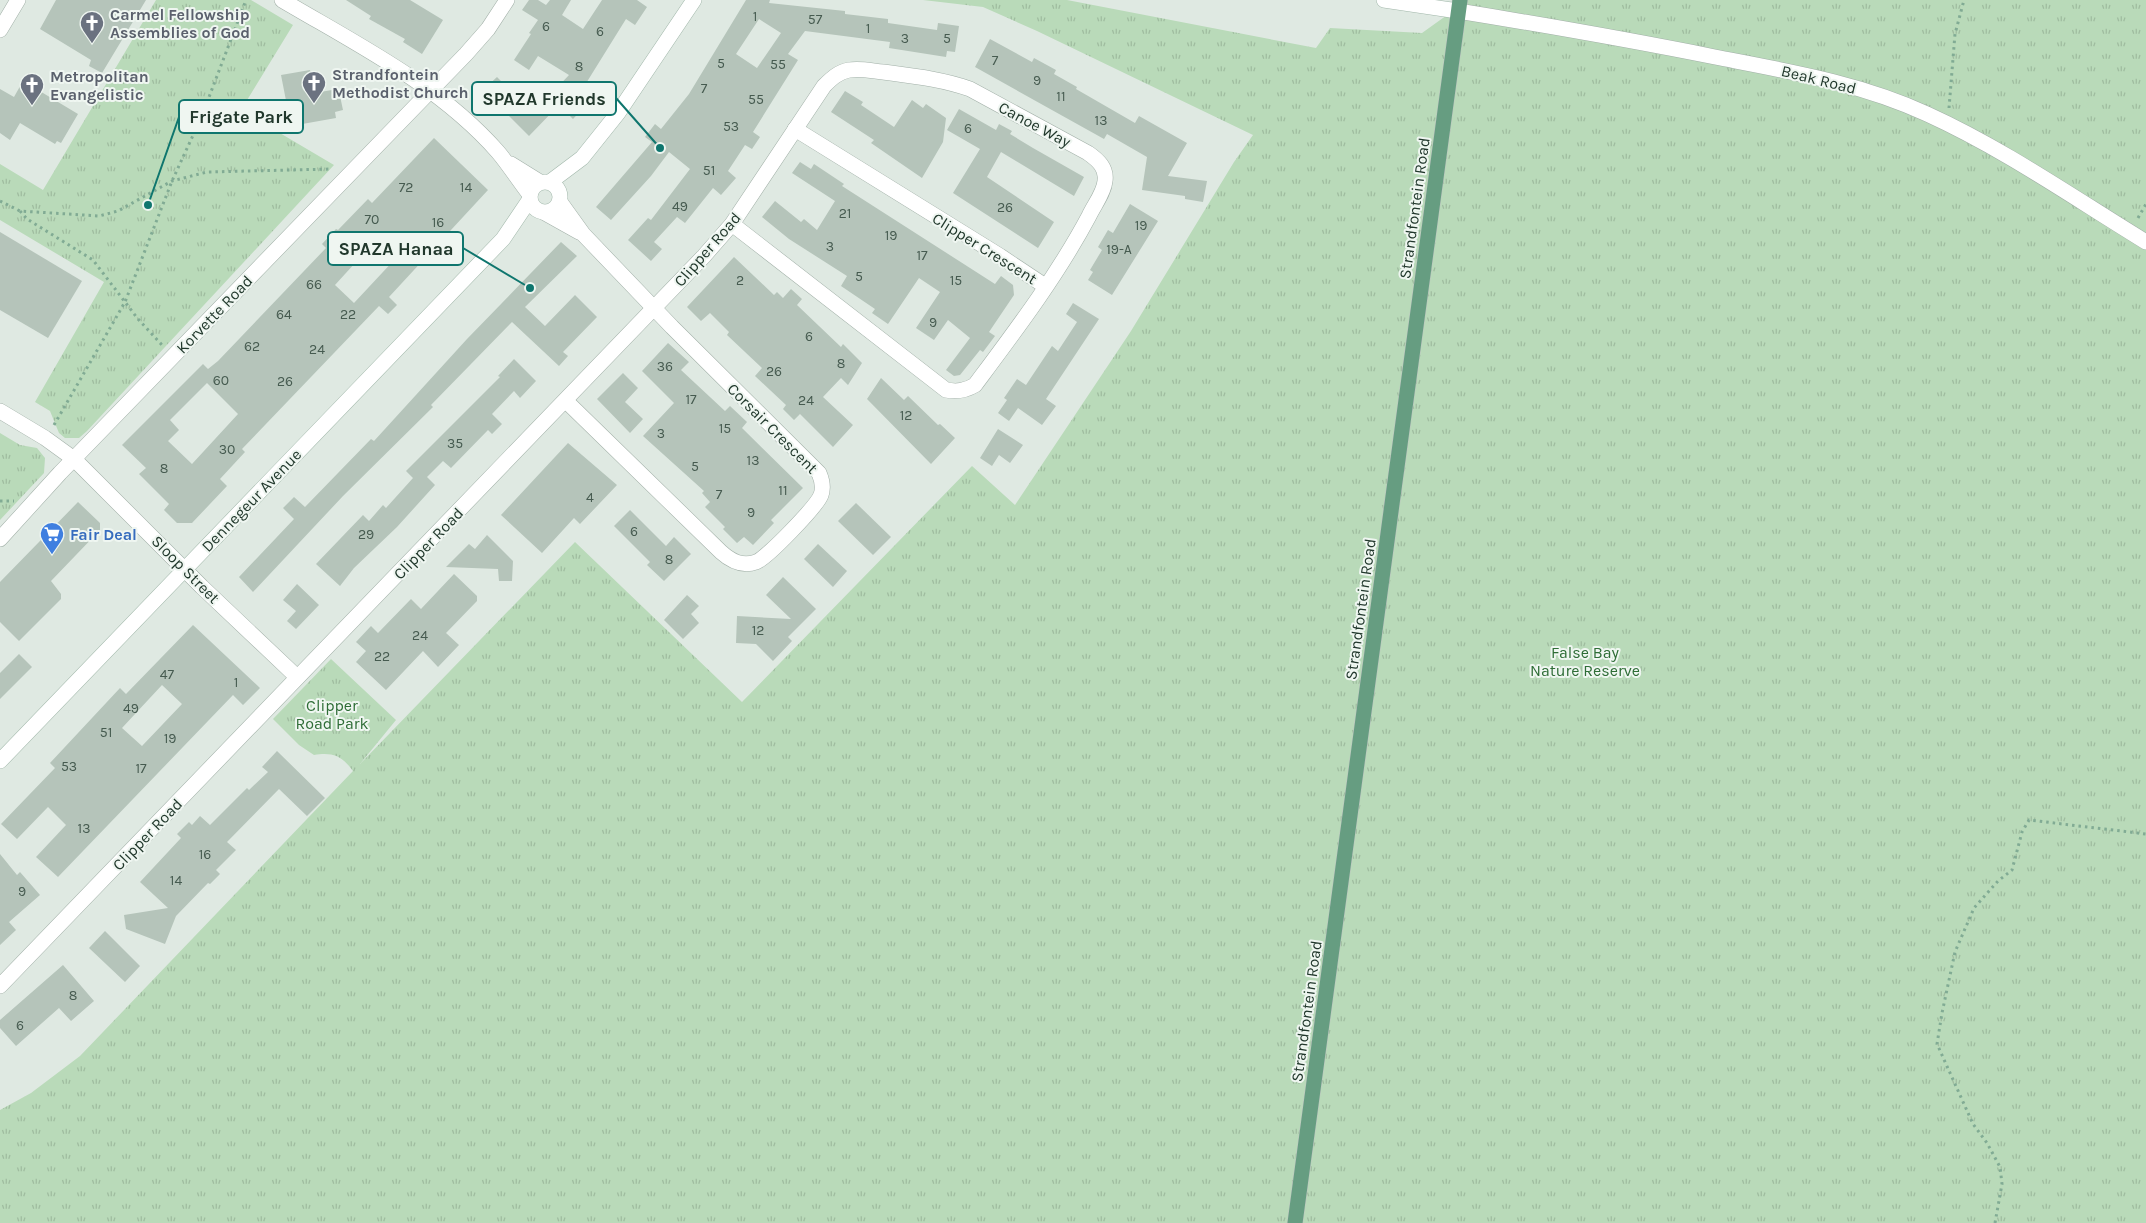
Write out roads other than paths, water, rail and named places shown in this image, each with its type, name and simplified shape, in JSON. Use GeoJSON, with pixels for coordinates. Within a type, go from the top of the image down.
{"type":"FeatureCollection","features":[{"type":"Feature","properties":{"kind":"main road","name":"Strandfontein Road"},"geometry":{"type":"LineString","coordinates":[[1295,1223],[1459,6]]}},
{"type":"Feature","properties":{"kind":"street"},"geometry":{"type":"LineString","coordinates":[[0,30],[18,0]]}},
{"type":"Feature","properties":{"kind":"street"},"geometry":{"type":"LineString","coordinates":[[282,0],[430,90],[452,108],[503,159],[530,197],[532,206],[583,234]]}},
{"type":"Feature","properties":{"kind":"street","name":"Korvette Road"},"geometry":{"type":"LineString","coordinates":[[0,539],[74,459],[488,29],[507,0]]}},
{"type":"Feature","properties":{"kind":"street"},"geometry":{"type":"LineString","coordinates":[[552,189],[577,163],[618,113],[694,0]]}},
{"type":"Feature","properties":{"kind":"street","name":"Beak Road"},"geometry":{"type":"LineString","coordinates":[[1384,0],[1459,6],[1806,74],[1876,94],[1927,114],[1986,144],[2146,242]]}},
{"type":"Feature","properties":{"kind":"street","name":"Canoe Way"},"geometry":{"type":"LineString","coordinates":[[831,79],[840,73],[858,69],[954,83],[970,89],[1096,159],[1105,174],[1104,188],[1070,252],[1045,286]]}},
{"type":"Feature","properties":{"kind":"street","name":"Clipper Road"},"geometry":{"type":"LineString","coordinates":[[0,986],[655,308],[732,224],[795,129],[831,79]]}},
{"type":"Feature","properties":{"kind":"street","name":"Clipper Crescent"},"geometry":{"type":"LineString","coordinates":[[732,224],[946,390],[957,392],[975,385],[1015,332],[1045,286],[795,129]]}},
{"type":"Feature","properties":{"kind":"street"},"geometry":{"type":"LineString","coordinates":[[503,159],[552,189],[583,234]]}},
{"type":"Feature","properties":{"kind":"street"},"geometry":{"type":"LineString","coordinates":[[530,197],[533,187],[552,189]]}},
{"type":"Feature","properties":{"kind":"street"},"geometry":{"type":"LineString","coordinates":[[544,213],[556,208],[552,189]]}},
{"type":"Feature","properties":{"kind":"street","name":"Dennegeur Avenue"},"geometry":{"type":"LineString","coordinates":[[504,240],[530,197]]}},
{"type":"Feature","properties":{"kind":"street","name":"Dennegeur Avenue"},"geometry":{"type":"LineString","coordinates":[[0,760],[504,240],[544,213]]}},
{"type":"Feature","properties":{"kind":"street","name":"Corsair Crescent"},"geometry":{"type":"LineString","coordinates":[[566,400],[729,559],[739,563],[749,564],[763,559],[814,506],[823,489],[819,473],[583,234]]}},
{"type":"Feature","properties":{"kind":"street","name":"Sloop Street"},"geometry":{"type":"LineString","coordinates":[[0,411],[45,438],[74,459],[184,569],[298,677]]}},
{"type":"Feature","properties":{"kind":"place","name":"Carmel Fellowship Assemblies of God"},"geometry":{"type":"Point","coordinates":[92,44]}},
{"type":"Feature","properties":{"kind":"place","name":"Strandfontein Methodist Church"},"geometry":{"type":"Point","coordinates":[314,104]}},
{"type":"Feature","properties":{"kind":"place","name":"Metropolitan Evangelistic"},"geometry":{"type":"Point","coordinates":[32,106]}},
{"type":"Feature","properties":{"kind":"place","name":"SPAZA Friends"},"geometry":{"type":"Point","coordinates":[660,148]}},
{"type":"Feature","properties":{"kind":"place","name":"Frigate Park"},"geometry":{"type":"Point","coordinates":[148,205]}},
{"type":"Feature","properties":{"kind":"place","name":"SPAZA Hanaa"},"geometry":{"type":"Point","coordinates":[530,288]}},
{"type":"Feature","properties":{"kind":"place","name":"Fair Deal"},"geometry":{"type":"Point","coordinates":[52,555]}},
{"type":"Feature","properties":{"kind":"park label","name":"False Bay Nature Reserve"},"geometry":{"type":"Point","coordinates":[1585,661]}},
{"type":"Feature","properties":{"kind":"park label","name":"Clipper Road Park"},"geometry":{"type":"Point","coordinates":[332,714]}}]}
